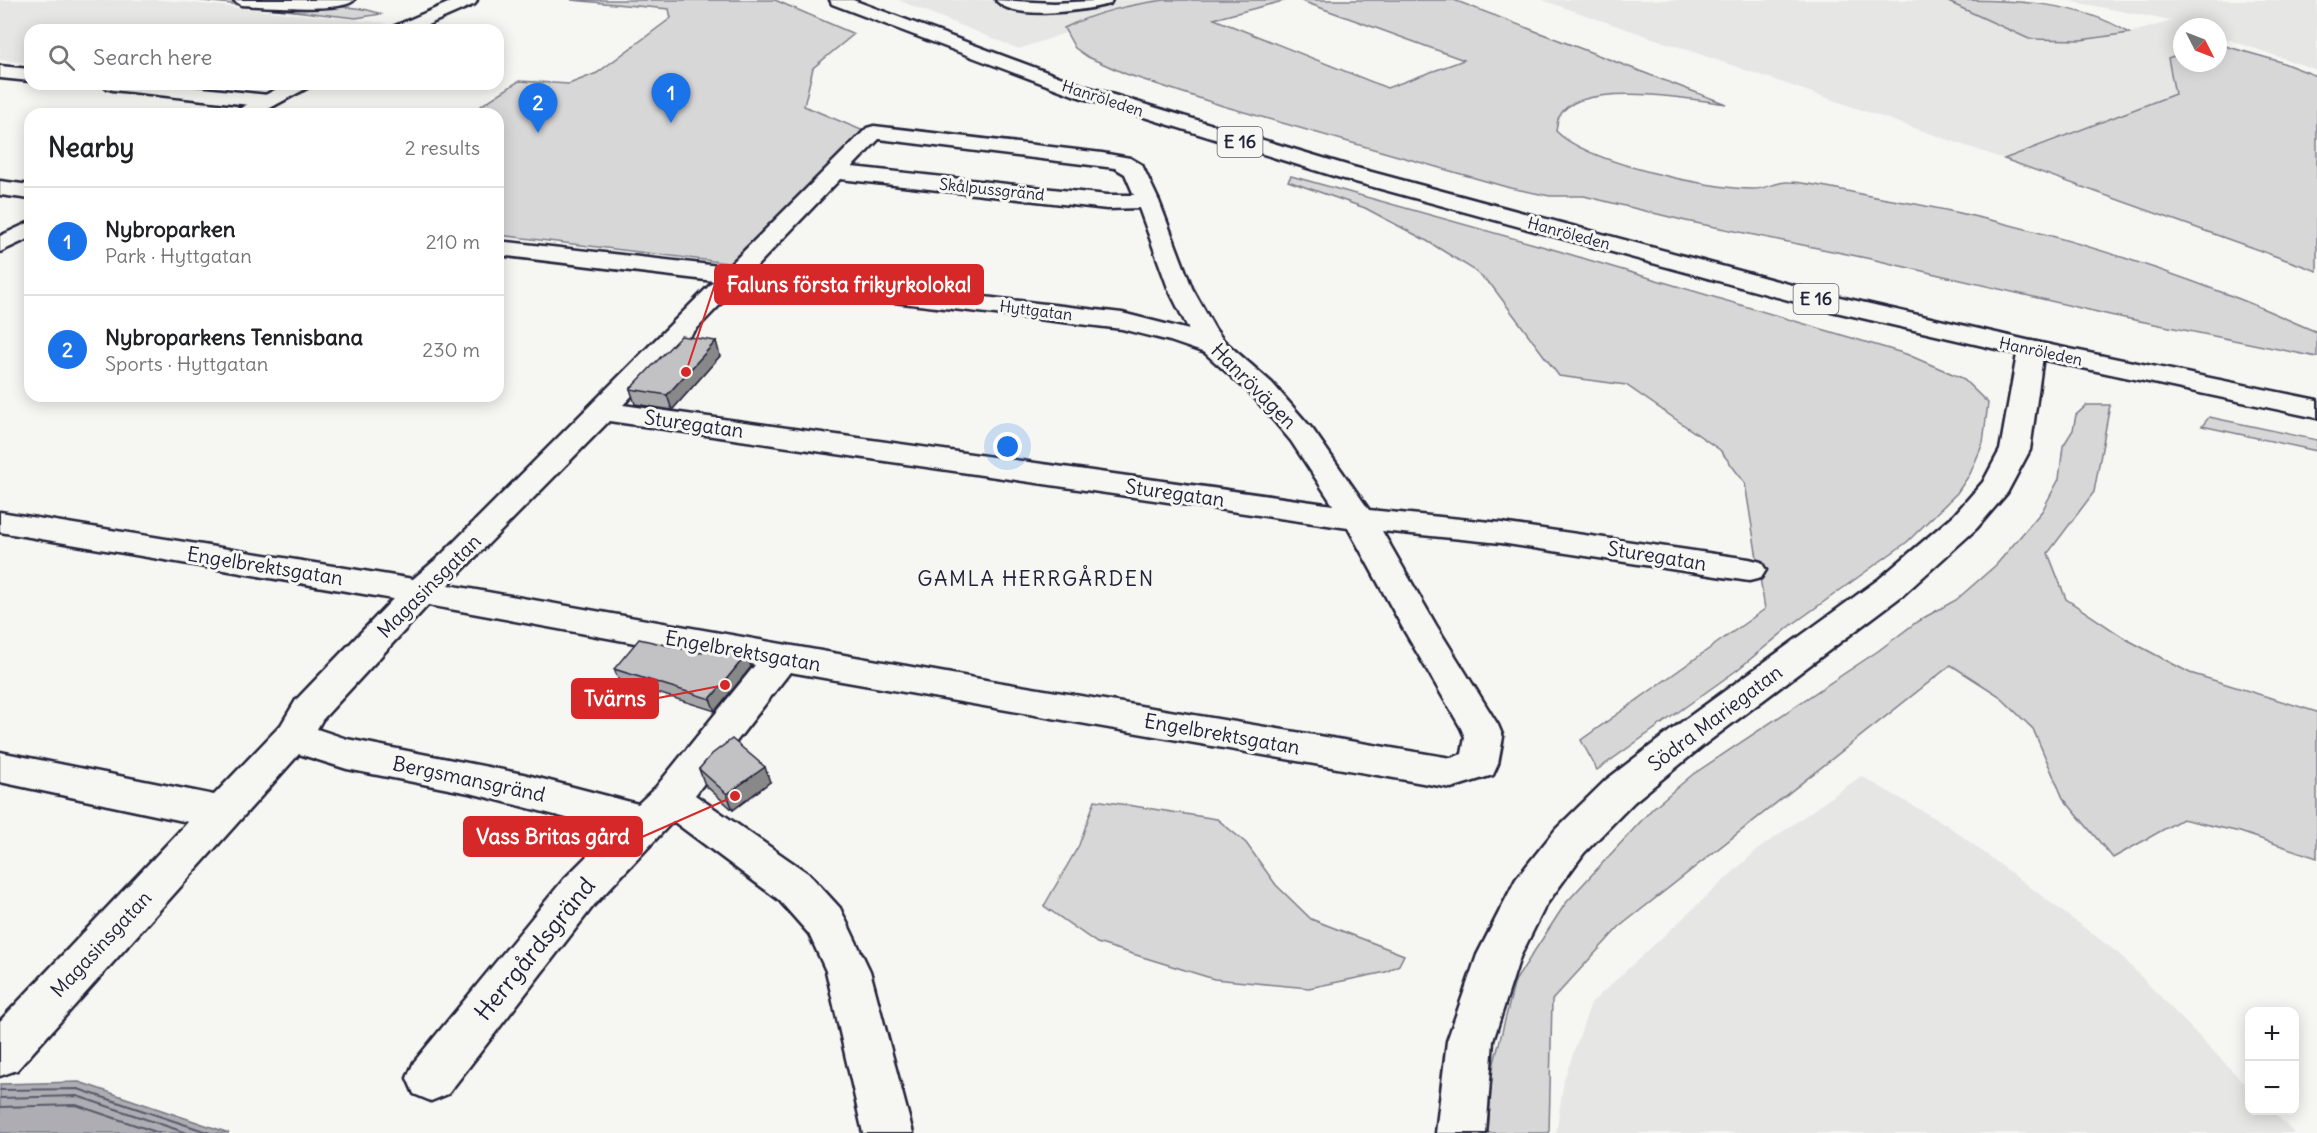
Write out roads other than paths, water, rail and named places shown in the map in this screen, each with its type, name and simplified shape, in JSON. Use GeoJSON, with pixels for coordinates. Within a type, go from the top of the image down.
{"type":"FeatureCollection","features":[{"type":"Feature","properties":{"kind":"main road"},"geometry":{"type":"LineString","coordinates":[[241,0],[318,3],[346,0]]}},
{"type":"Feature","properties":{"kind":"main road"},"geometry":{"type":"LineString","coordinates":[[415,24],[469,0]]}},
{"type":"Feature","properties":{"kind":"main road","name":"Hanröleden"},"geometry":{"type":"LineString","coordinates":[[838,0],[1080,91],[1249,144],[1814,299],[2031,349],[2317,409]]}},
{"type":"Feature","properties":{"kind":"main road"},"geometry":{"type":"LineString","coordinates":[[1004,0],[1026,6],[1057,8],[1104,0]]}},
{"type":"Feature","properties":{"kind":"main road"},"geometry":{"type":"LineString","coordinates":[[0,72],[24,74]]}},
{"type":"Feature","properties":{"kind":"main road"},"geometry":{"type":"LineString","coordinates":[[168,90],[268,101]]}},
{"type":"Feature","properties":{"kind":"main road"},"geometry":{"type":"LineString","coordinates":[[255,108],[289,90]]}},
{"type":"Feature","properties":{"kind":"main road","name":"Magasinsgatan"},"geometry":{"type":"LineString","coordinates":[[0,1054],[294,735],[309,710],[420,592],[453,563],[874,132]]}},
{"type":"Feature","properties":{"kind":"main road","name":"Hanrövägen"},"geometry":{"type":"LineString","coordinates":[[874,132],[1114,161],[1134,170],[1180,288],[1214,347],[1255,382],[1286,413],[1359,519],[1422,632],[1479,725],[1484,737],[1482,758]]}},
{"type":"Feature","properties":{"kind":"main road","name":"Skålpussgränd"},"geometry":{"type":"LineString","coordinates":[[835,172],[1107,202],[1148,201]]}},
{"type":"Feature","properties":{"kind":"main road"},"geometry":{"type":"LineString","coordinates":[[0,188],[24,191]]}},
{"type":"Feature","properties":{"kind":"main road"},"geometry":{"type":"LineString","coordinates":[[0,245],[24,232]]}},
{"type":"Feature","properties":{"kind":"main road","name":"Hyttgatan"},"geometry":{"type":"LineString","coordinates":[[504,249],[1122,321],[1173,333],[1214,347]]}},
{"type":"Feature","properties":{"kind":"main road","name":"Södra Mariegatan"},"geometry":{"type":"LineString","coordinates":[[1461,1133],[1470,1041],[1499,955],[1532,892],[1570,841],[1620,791],[1692,734],[1891,587],[1965,522],[1996,486],[2015,450],[2031,349]]}},
{"type":"Feature","properties":{"kind":"main road","name":"Sturegatan"},"geometry":{"type":"LineString","coordinates":[[602,411],[1359,519],[1501,532],[1749,570]]}},
{"type":"Feature","properties":{"kind":"main road","name":"Engelbrektsgatan"},"geometry":{"type":"LineString","coordinates":[[0,522],[420,592],[1451,773],[1464,771],[1479,764],[1482,758]]}},
{"type":"Feature","properties":{"kind":"main road","name":"Herrgårdsgränd"},"geometry":{"type":"LineString","coordinates":[[431,1078],[579,892],[657,811],[781,657]]}},
{"type":"Feature","properties":{"kind":"main road","name":"Bergsmansgränd"},"geometry":{"type":"LineString","coordinates":[[294,735],[331,750],[502,784],[570,801],[657,811],[795,887],[825,921],[848,971],[888,1133]]}},
{"type":"Feature","properties":{"kind":"main road"},"geometry":{"type":"LineString","coordinates":[[0,766],[222,813]]}},
{"type":"Feature","properties":{"kind":"water"},"geometry":{"type":"Polygon","coordinates":[[[79,1082],[229,1133],[0,1133],[0,1084],[79,1082]]]}},
{"type":"Feature","properties":{"kind":"place","name":"Nybroparken"},"geometry":{"type":"Point","coordinates":[671,123]}},
{"type":"Feature","properties":{"kind":"place","name":"Nybroparkens Tennisbana"},"geometry":{"type":"Point","coordinates":[538,133]}},
{"type":"Feature","properties":{"kind":"place","name":"Faluns första frikyrkolokal"},"geometry":{"type":"Point","coordinates":[686,372]}},
{"type":"Feature","properties":{"kind":"place","name":"Tvärns"},"geometry":{"type":"Point","coordinates":[725,685]}},
{"type":"Feature","properties":{"kind":"place","name":"Vass Britas gård"},"geometry":{"type":"Point","coordinates":[735,796]}},
{"type":"Feature","properties":{"kind":"district","name":"GAMLA HERRGÅRDEN"},"geometry":{"type":"Point","coordinates":[1036,579]}}]}
